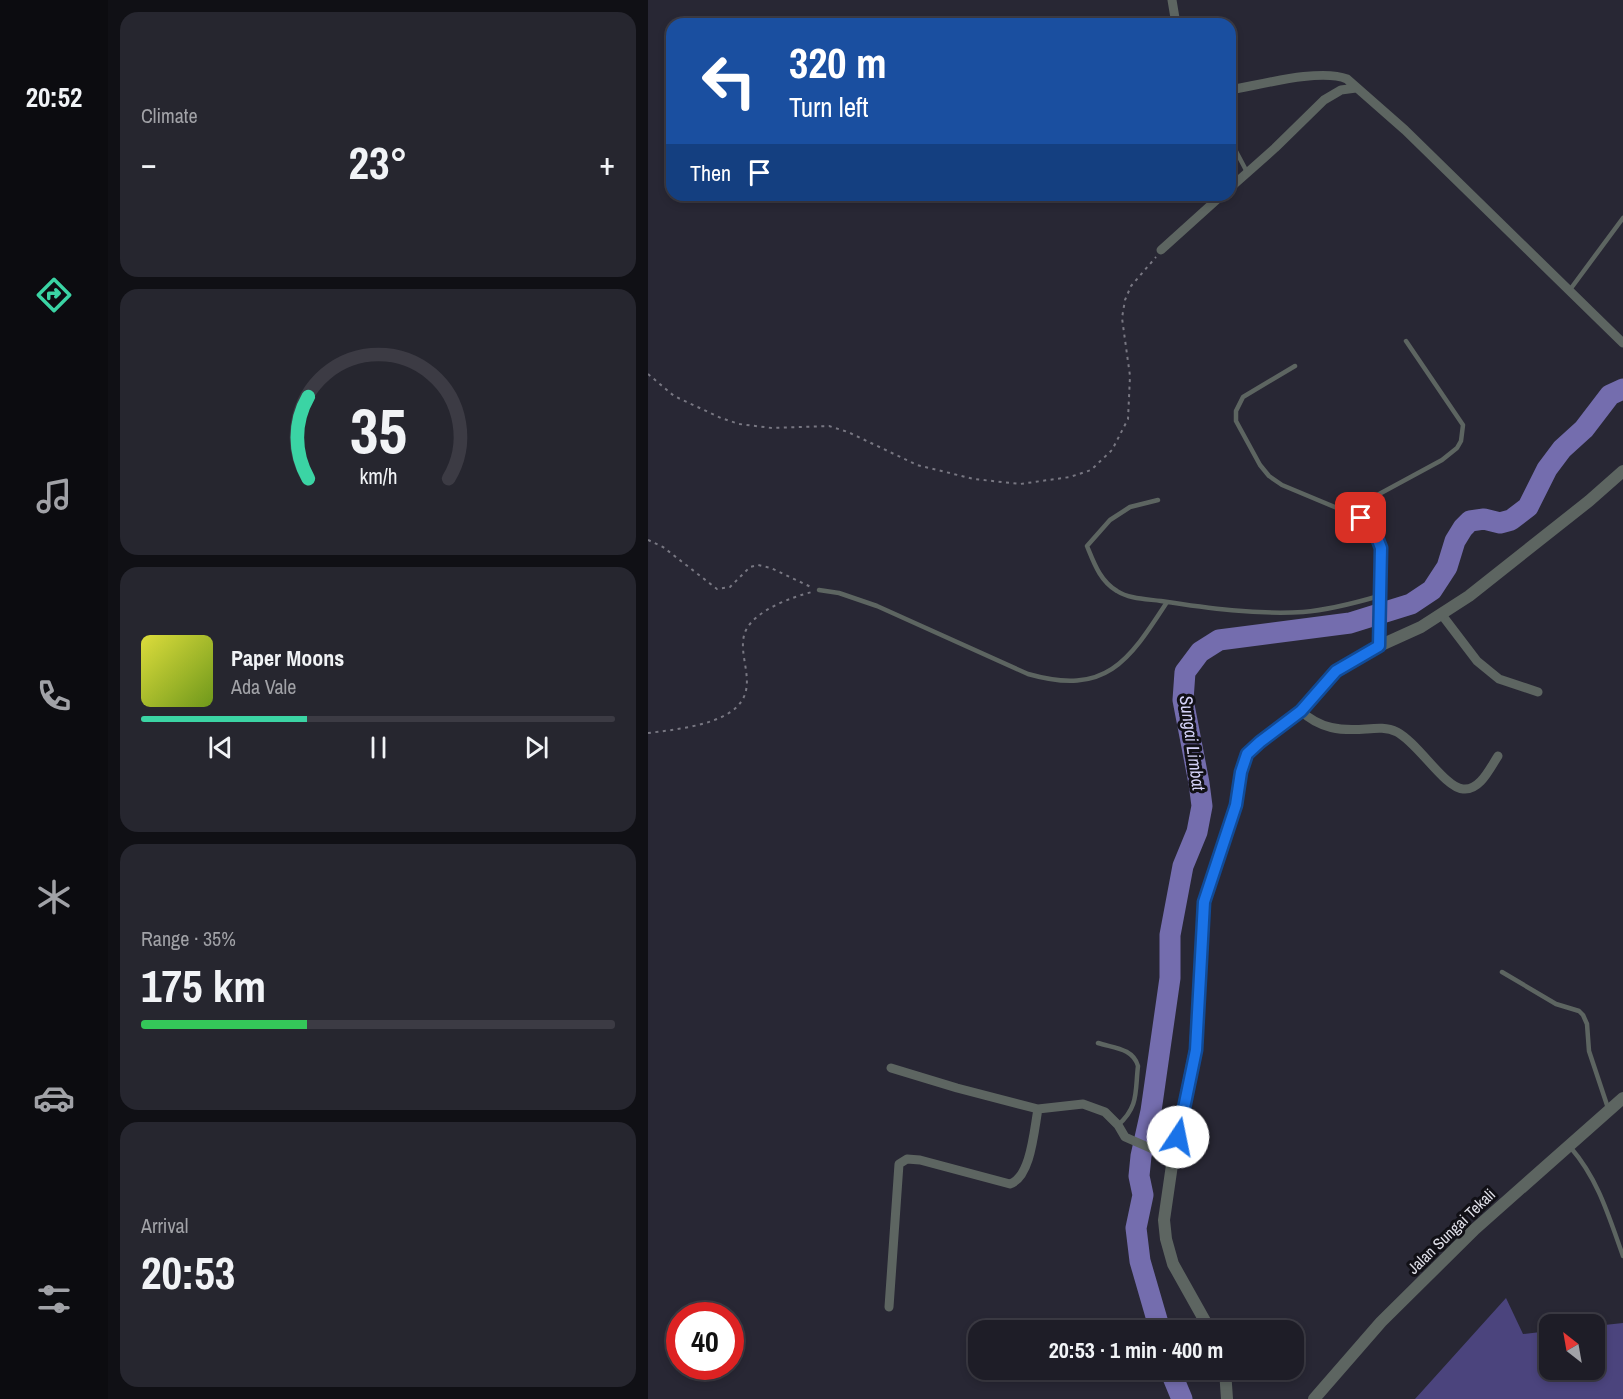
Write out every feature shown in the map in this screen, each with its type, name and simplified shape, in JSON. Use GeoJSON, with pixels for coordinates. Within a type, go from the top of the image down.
{"type":"FeatureCollection","features":[{"type":"Feature","properties":{"kind":"street"},"geometry":{"type":"LineString","coordinates":[[1172,0],[1175,18]]}},
{"type":"Feature","properties":{"kind":"street"},"geometry":{"type":"LineString","coordinates":[[1236,89],[1317,75],[1339,76],[1347,79],[1405,130],[1623,343]]}},
{"type":"Feature","properties":{"kind":"street"},"geometry":{"type":"LineString","coordinates":[[1236,183],[1324,100],[1341,90],[1356,88]]}},
{"type":"Feature","properties":{"kind":"street"},"geometry":{"type":"LineString","coordinates":[[1161,250],[1215,201]]}},
{"type":"Feature","properties":{"kind":"street"},"geometry":{"type":"LineString","coordinates":[[1204,1320],[1173,1264],[1166,1239],[1164,1220],[1173,1158],[1196,1050],[1204,902],[1236,805],[1241,772],[1247,754],[1301,711],[1336,671],[1379,646],[1442,615],[1509,566],[1623,471]]}},
{"type":"Feature","properties":{"kind":"street"},"geometry":{"type":"LineString","coordinates":[[1442,615],[1477,661],[1498,679],[1538,692]]}},
{"type":"Feature","properties":{"kind":"street"},"geometry":{"type":"LineString","coordinates":[[1301,711],[1312,721],[1327,727],[1353,730],[1385,728],[1398,732],[1416,746],[1451,785],[1462,790],[1471,789],[1480,782],[1498,756]]}},
{"type":"Feature","properties":{"kind":"street"},"geometry":{"type":"LineString","coordinates":[[891,1068],[957,1089],[1038,1109],[1083,1104],[1105,1112],[1118,1125],[1125,1137],[1173,1158]]}},
{"type":"Feature","properties":{"kind":"street","name":"Jalan Sungai Tekali"},"geometry":{"type":"LineString","coordinates":[[1314,1399],[1381,1322],[1475,1229],[1623,1098]]}},
{"type":"Feature","properties":{"kind":"street"},"geometry":{"type":"LineString","coordinates":[[889,1307],[898,1164],[907,1159],[920,1160],[1010,1184],[1021,1178],[1025,1169],[1038,1109]]}},
{"type":"Feature","properties":{"kind":"street"},"geometry":{"type":"LineString","coordinates":[[1226,1380],[1227,1399]]}},
{"type":"Feature","properties":{"kind":"lane"},"geometry":{"type":"LineString","coordinates":[[1236,151],[1248,173]]}},
{"type":"Feature","properties":{"kind":"lane"},"geometry":{"type":"LineString","coordinates":[[1569,291],[1623,218]]}},
{"type":"Feature","properties":{"kind":"lane"},"geometry":{"type":"LineString","coordinates":[[1346,512],[1442,460],[1457,448],[1461,441],[1463,425],[1406,341]]}},
{"type":"Feature","properties":{"kind":"lane"},"geometry":{"type":"LineString","coordinates":[[1294,366],[1243,397],[1236,411],[1236,421],[1260,465],[1269,476],[1282,485],[1361,518],[1374,530],[1381,548],[1379,646]]}},
{"type":"Feature","properties":{"kind":"lane"},"geometry":{"type":"LineString","coordinates":[[1158,500],[1130,507],[1110,520],[1088,546],[1096,569],[1118,592],[1196,607],[1271,612],[1304,612],[1379,596]]}},
{"type":"Feature","properties":{"kind":"lane"},"geometry":{"type":"LineString","coordinates":[[819,590],[839,593],[877,606],[1028,674],[1052,681],[1072,681],[1101,676],[1117,667],[1167,602]]}},
{"type":"Feature","properties":{"kind":"lane"},"geometry":{"type":"LineString","coordinates":[[1502,972],[1556,1004],[1579,1011],[1583,1015],[1587,1024],[1589,1051],[1609,1111]]}},
{"type":"Feature","properties":{"kind":"lane"},"geometry":{"type":"LineString","coordinates":[[1098,1043],[1130,1053],[1134,1056],[1138,1066],[1133,1107],[1129,1116],[1118,1125]]}},
{"type":"Feature","properties":{"kind":"lane"},"geometry":{"type":"LineString","coordinates":[[1569,1146],[1593,1179],[1623,1256]]}},
{"type":"Feature","properties":{"kind":"path"},"geometry":{"type":"LineString","coordinates":[[648,374],[674,396],[739,424],[772,428],[829,426],[848,432],[917,465],[974,479],[1020,484],[1070,477],[1091,470],[1112,450],[1128,419],[1130,376],[1122,318],[1125,300],[1131,286],[1161,250]]}},
{"type":"Feature","properties":{"kind":"path"},"geometry":{"type":"LineString","coordinates":[[648,540],[663,547],[717,589],[730,587],[750,567],[758,566],[771,568],[819,590]]}},
{"type":"Feature","properties":{"kind":"path"},"geometry":{"type":"LineString","coordinates":[[648,733],[717,719],[733,710],[746,693],[748,677],[744,643],[746,629],[761,613],[794,597],[819,590]]}},
{"type":"Feature","properties":{"kind":"shaded area"},"geometry":{"type":"Polygon","coordinates":[[[1506,1298],[1523,1334],[1539,1332],[1539,1380],[1605,1380],[1605,1325],[1623,1323],[1623,1399],[1415,1399],[1506,1298]]]}},
{"type":"Feature","properties":{"kind":"waterway","name":"Sungai Limbat"},"geometry":{"type":"LineString","coordinates":[[1157,1320],[1140,1261],[1136,1228],[1143,1195],[1139,1176],[1141,1156],[1151,1111],[1170,978],[1170,935],[1183,866],[1197,832],[1202,806],[1183,700],[1185,672],[1200,652],[1219,640],[1350,623],[1411,604],[1432,590],[1447,567],[1455,541],[1463,528],[1470,521],[1484,519],[1500,523],[1511,520],[1528,507],[1547,469],[1562,449],[1584,429],[1610,395],[1623,389]]}},
{"type":"Feature","properties":{"kind":"waterway","name":"Sungai Limbat"},"geometry":{"type":"LineString","coordinates":[[1174,1380],[1182,1399]]}},
{"type":"Feature","properties":{"kind":"route"},"geometry":{"type":"LineString","coordinates":[[1178,1137],[1196,1050],[1204,902],[1236,805],[1241,772],[1247,754],[1301,711],[1336,671],[1379,646],[1381,548],[1374,530],[1361,518]]}}]}
